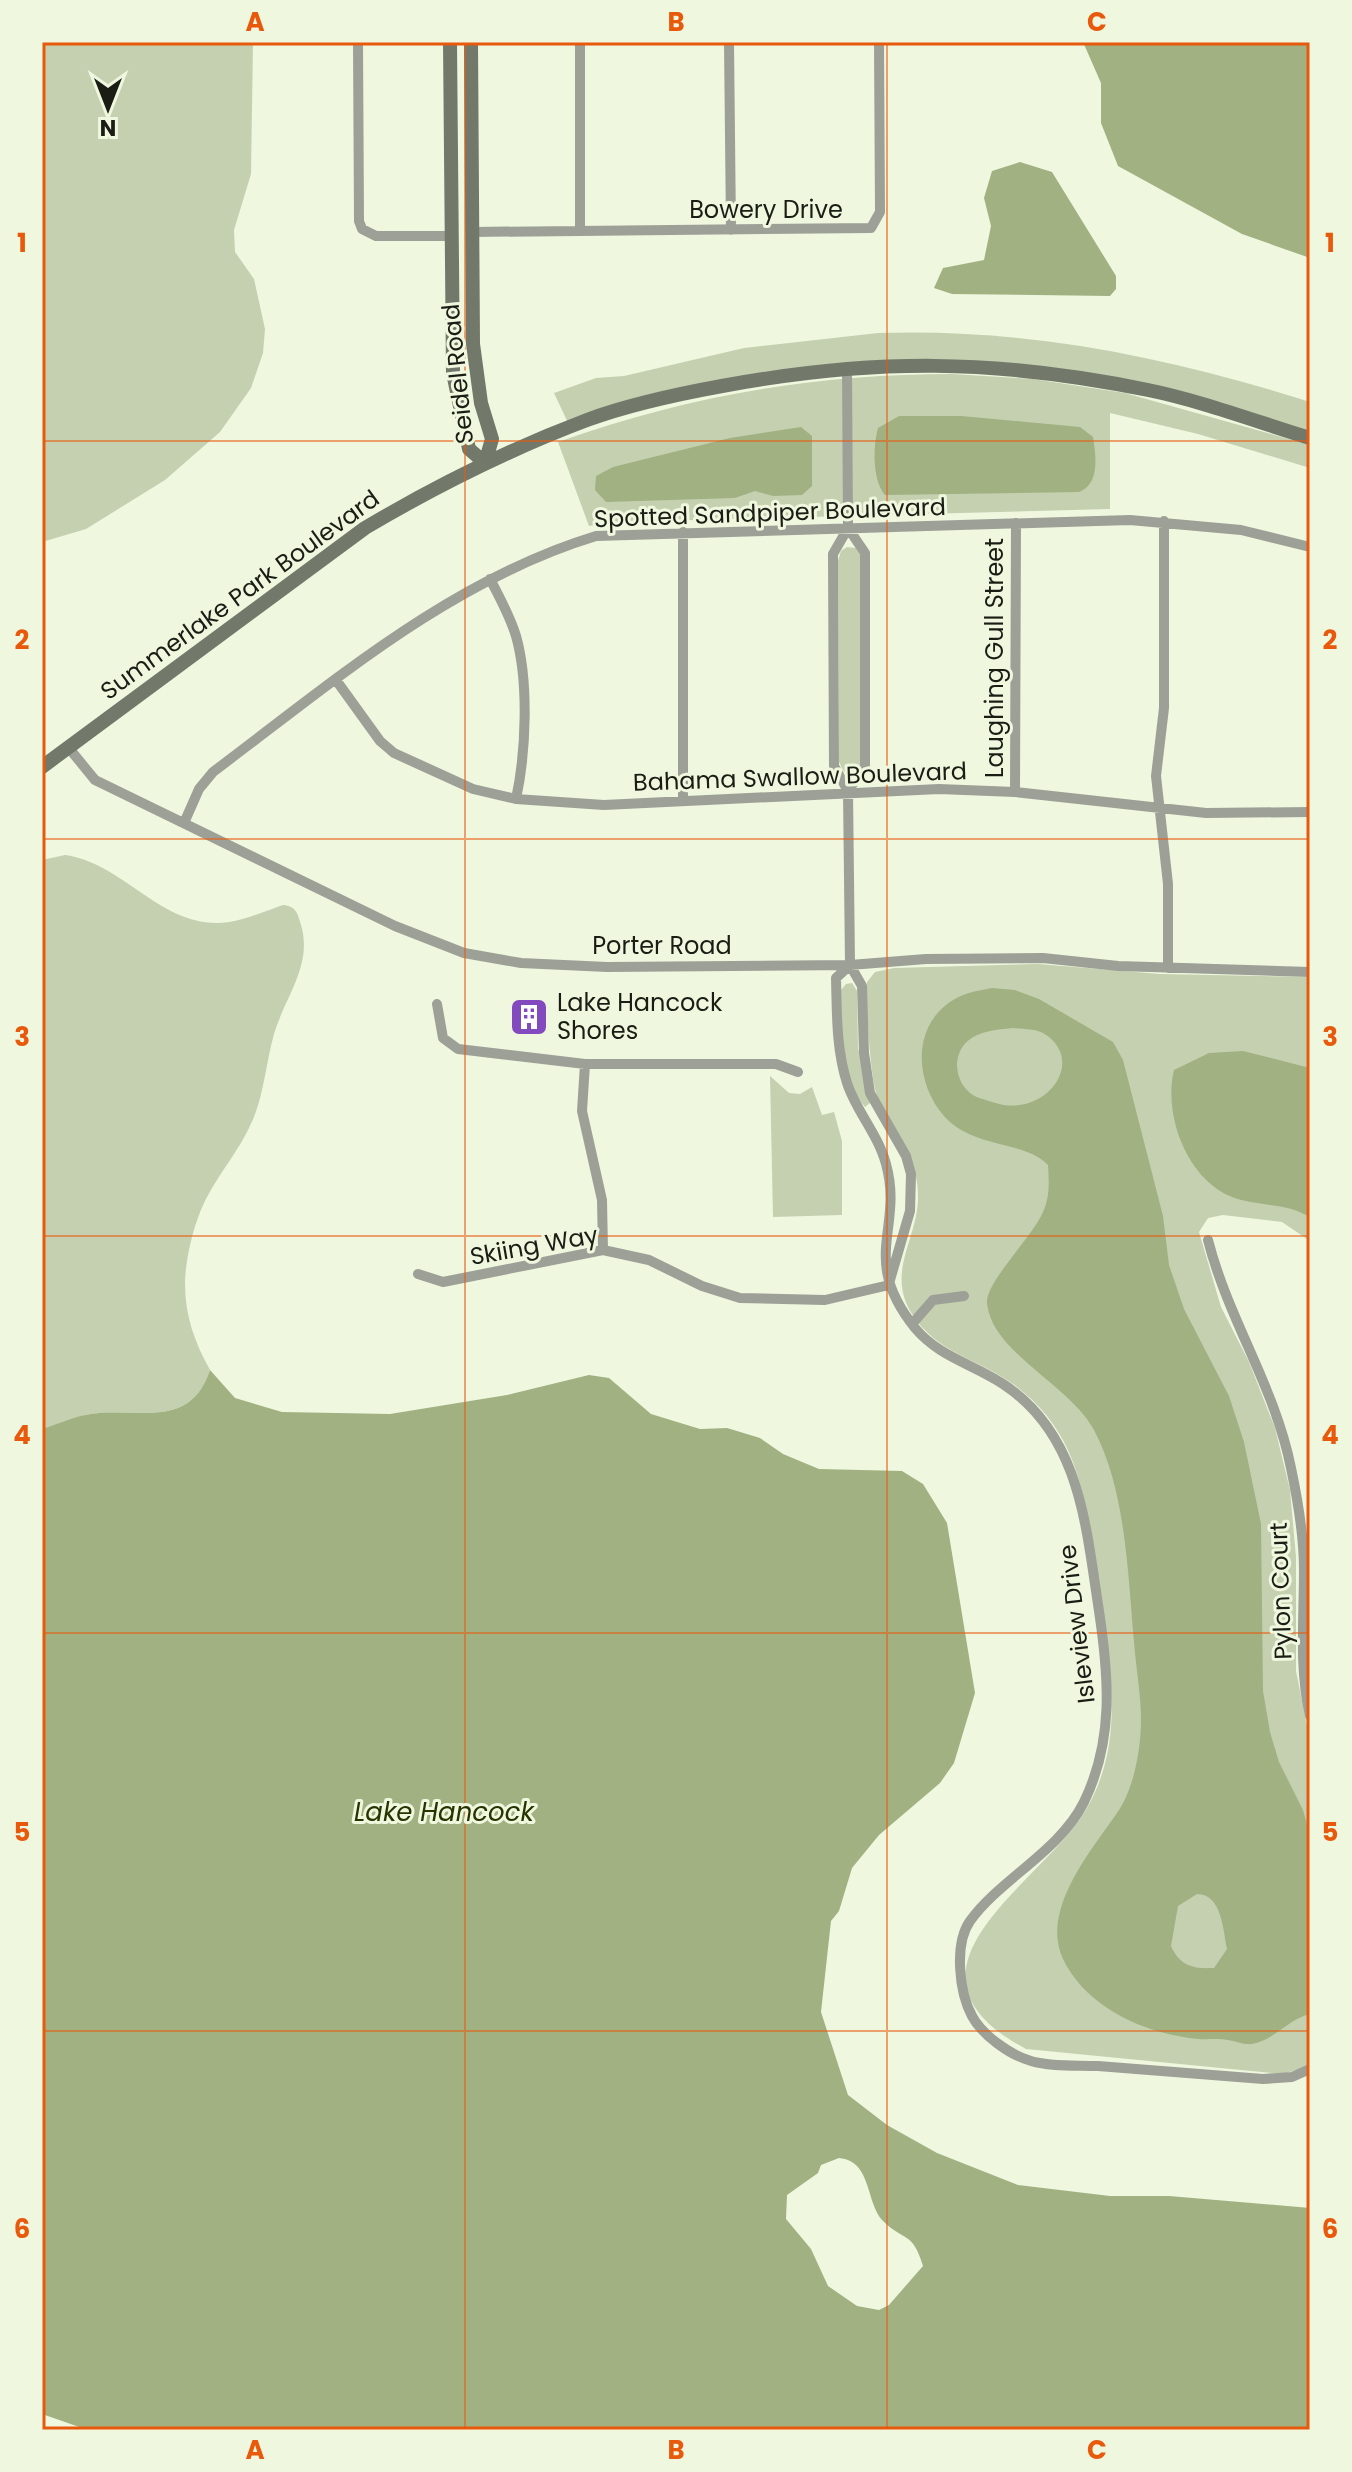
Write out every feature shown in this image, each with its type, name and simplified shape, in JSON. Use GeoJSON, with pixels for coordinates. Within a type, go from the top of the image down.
{"type":"FeatureCollection","features":[{"type":"Feature","properties":{"kind":"main road","name":"Seidel Road"},"geometry":{"type":"LineString","coordinates":[[450,42],[453,373],[469,449],[485,463],[492,439],[481,403],[473,344],[471,42]]}},
{"type":"Feature","properties":{"kind":"main road","name":"Summerlake Park Boulevard"},"geometry":{"type":"LineString","coordinates":[[42,767],[365,528],[485,463],[590,419],[632,407],[758,379],[847,367],[922,363],[1070,375],[1152,390],[1310,438]]}},
{"type":"Feature","properties":{"kind":"street"},"geometry":{"type":"LineString","coordinates":[[358,42],[359,221],[362,229],[376,236],[450,236]]}},
{"type":"Feature","properties":{"kind":"street"},"geometry":{"type":"LineString","coordinates":[[580,42],[580,231]]}},
{"type":"Feature","properties":{"kind":"street"},"geometry":{"type":"LineString","coordinates":[[729,42],[731,230]]}},
{"type":"Feature","properties":{"kind":"street","name":"Bowery Drive"},"geometry":{"type":"LineString","coordinates":[[472,232],[863,230],[876,225],[880,212],[879,42]]}},
{"type":"Feature","properties":{"kind":"street"},"geometry":{"type":"LineString","coordinates":[[847,367],[848,528],[833,554],[834,766],[848,791],[850,965],[862,986],[864,1053],[870,1093],[906,1156],[911,1174],[910,1211],[889,1285]]}},
{"type":"Feature","properties":{"kind":"street"},"geometry":{"type":"LineString","coordinates":[[1164,521],[1164,708],[1156,776],[1168,884],[1168,968]]}},
{"type":"Feature","properties":{"kind":"street","name":"Spotted Sandpiper Boulevard"},"geometry":{"type":"LineString","coordinates":[[184,823],[199,789],[213,772],[429,614],[490,579],[551,550],[596,536],[1164,521],[1241,530],[1310,547]]}},
{"type":"Feature","properties":{"kind":"street","name":"Laughing Gull Street"},"geometry":{"type":"LineString","coordinates":[[1015,792],[1016,523]]}},
{"type":"Feature","properties":{"kind":"street"},"geometry":{"type":"LineString","coordinates":[[848,528],[865,553],[865,766],[848,791]]}},
{"type":"Feature","properties":{"kind":"street"},"geometry":{"type":"LineString","coordinates":[[683,532],[683,801]]}},
{"type":"Feature","properties":{"kind":"street"},"geometry":{"type":"LineString","coordinates":[[490,579],[509,615],[523,665],[523,757],[516,799]]}},
{"type":"Feature","properties":{"kind":"street","name":"Bahama Swallow Boulevard"},"geometry":{"type":"LineString","coordinates":[[336,680],[380,741],[394,753],[473,789],[516,799],[604,805],[848,791],[1015,792],[1206,813],[1310,812]]}},
{"type":"Feature","properties":{"kind":"street","name":"Porter Road"},"geometry":{"type":"LineString","coordinates":[[68,747],[95,780],[395,926],[464,953],[553,966],[850,965],[926,959],[1043,958],[1168,968],[1310,972]]}},
{"type":"Feature","properties":{"kind":"street","name":"Isleview Drive"},"geometry":{"type":"LineString","coordinates":[[850,965],[836,978],[838,1038],[848,1085],[878,1141],[889,1178],[884,1249],[889,1285],[912,1324],[952,1359],[1002,1383],[1021,1398],[1054,1435],[1082,1503],[1106,1669],[1108,1721],[1103,1750],[1081,1808],[1053,1843],[968,1923],[961,1954],[961,1984],[972,2017],[991,2039],[1031,2061],[1263,2079],[1292,2077],[1310,2069]]}},
{"type":"Feature","properties":{"kind":"street"},"geometry":{"type":"LineString","coordinates":[[437,1004],[443,1038],[458,1049],[585,1064],[776,1064],[798,1072]]}},
{"type":"Feature","properties":{"kind":"street"},"geometry":{"type":"LineString","coordinates":[[585,1064],[582,1111],[602,1200],[603,1250]]}},
{"type":"Feature","properties":{"kind":"street"},"geometry":{"type":"LineString","coordinates":[[865,1118],[878,1111]]}},
{"type":"Feature","properties":{"kind":"street","name":"Pylon Court"},"geometry":{"type":"LineString","coordinates":[[1208,1240],[1228,1306],[1270,1397],[1291,1464],[1303,1555],[1302,1655],[1310,1716]]}},
{"type":"Feature","properties":{"kind":"street","name":"Skiing Way"},"geometry":{"type":"LineString","coordinates":[[418,1274],[443,1282],[603,1250],[649,1260],[702,1286],[740,1298],[825,1300],[889,1285]]}},
{"type":"Feature","properties":{"kind":"street"},"geometry":{"type":"LineString","coordinates":[[912,1324],[933,1300],[964,1296]]}},
{"type":"Feature","properties":{"kind":"shaded area"},"geometry":{"type":"Polygon","coordinates":[[[42,42],[253,42],[251,174],[234,230],[235,252],[254,279],[265,329],[263,353],[251,388],[220,432],[165,480],[86,529],[42,542],[42,42]]]}},
{"type":"Feature","properties":{"kind":"shaded area"},"geometry":{"type":"Polygon","coordinates":[[[878,333],[989,335],[1043,341],[1150,359],[1204,372],[1310,402],[1310,438],[1152,390],[996,367],[771,377],[570,427],[554,393],[596,378],[624,376],[744,348],[878,333]]]}},
{"type":"Feature","properties":{"kind":"shaded area"},"geometry":{"type":"Polygon","coordinates":[[[952,374],[1033,379],[1125,393],[1310,445],[1310,468],[1198,434],[1110,413],[1110,509],[621,522],[589,526],[558,442],[655,412],[752,391],[851,378],[952,374]]]}},
{"type":"Feature","properties":{"kind":"shaded area"},"geometry":{"type":"Polygon","coordinates":[[[847,547],[856,548],[860,554],[862,764],[853,774],[844,772],[839,762],[838,561],[841,551],[847,547]]]}},
{"type":"Feature","properties":{"kind":"shaded area"},"geometry":{"type":"Polygon","coordinates":[[[65,855],[107,870],[184,917],[206,922],[229,922],[283,905],[291,907],[297,914],[304,940],[301,967],[274,1034],[254,1117],[208,1194],[191,1242],[185,1296],[195,1339],[210,1370],[201,1390],[174,1409],[85,1415],[42,1429],[42,860],[65,855]]]}},
{"type":"Feature","properties":{"kind":"shaded area"},"geometry":{"type":"Polygon","coordinates":[[[1038,964],[1160,974],[1310,977],[1310,1241],[1282,1222],[1223,1215],[1208,1218],[1199,1232],[1221,1307],[1249,1362],[1275,1428],[1290,1490],[1296,1557],[1296,1671],[1310,1740],[1310,2066],[1283,2074],[1026,2049],[985,2019],[967,1989],[968,1959],[983,1929],[1062,1841],[1093,1797],[1109,1747],[1112,1711],[1110,1675],[1087,1517],[1075,1467],[1065,1444],[1035,1403],[1000,1375],[933,1338],[912,1314],[905,1299],[902,1269],[917,1211],[917,1181],[909,1156],[883,1112],[875,1089],[869,1042],[867,982],[875,972],[894,968],[1038,964]]]}},
{"type":"Feature","properties":{"kind":"shaded area"},"geometry":{"type":"Polygon","coordinates":[[[852,983],[857,991],[858,1048],[870,1103],[865,1107],[851,1082],[843,1051],[841,990],[852,983]]]}},
{"type":"Feature","properties":{"kind":"shaded area"},"geometry":{"type":"Polygon","coordinates":[[[770,1076],[789,1093],[800,1094],[812,1087],[822,1115],[834,1112],[842,1141],[842,1215],[773,1217],[770,1076]]]}},
{"type":"Feature","properties":{"kind":"water"},"geometry":{"type":"Polygon","coordinates":[[[1083,42],[1310,42],[1310,258],[1242,234],[1118,166],[1101,123],[1101,83],[1083,42]]]}},
{"type":"Feature","properties":{"kind":"water"},"geometry":{"type":"Polygon","coordinates":[[[1020,162],[1052,172],[1116,276],[1116,289],[1110,296],[952,294],[934,288],[943,268],[984,260],[991,226],[984,198],[992,171],[1020,162]]]}},
{"type":"Feature","properties":{"kind":"water"},"geometry":{"type":"Polygon","coordinates":[[[899,416],[961,416],[1080,427],[1093,437],[1093,476],[1086,488],[1079,492],[885,495],[876,472],[876,435],[878,428],[899,416]]]}},
{"type":"Feature","properties":{"kind":"water"},"geometry":{"type":"Polygon","coordinates":[[[801,427],[812,436],[812,486],[802,495],[773,496],[755,491],[735,498],[606,502],[595,490],[596,476],[613,467],[730,438],[801,427]]]}},
{"type":"Feature","properties":{"kind":"water"},"geometry":{"type":"Polygon","coordinates":[[[992,988],[1015,990],[1039,999],[1113,1042],[1123,1060],[1163,1216],[1169,1265],[1184,1309],[1229,1396],[1244,1442],[1261,1524],[1263,1691],[1279,1762],[1303,1810],[1310,1835],[1310,2014],[1260,2042],[1246,2044],[1179,2036],[1139,2025],[1120,2016],[1087,1992],[1074,1977],[1063,1959],[1058,1940],[1058,1921],[1063,1901],[1082,1863],[1123,1803],[1132,1781],[1140,1743],[1140,1701],[1124,1534],[1105,1454],[1083,1414],[1002,1337],[992,1321],[987,1303],[988,1294],[1001,1272],[1043,1212],[1048,1195],[1048,1165],[1026,1151],[983,1139],[956,1127],[935,1103],[924,1075],[923,1044],[935,1017],[956,998],[992,988]],[[1013,1028],[985,1032],[963,1046],[957,1064],[958,1072],[964,1086],[974,1096],[1011,1106],[1044,1096],[1055,1085],[1061,1072],[1062,1058],[1056,1044],[1043,1033],[1013,1028]],[[1197,1894],[1178,1906],[1171,1946],[1188,1965],[1214,1968],[1227,1949],[1220,1914],[1212,1900],[1197,1894]]]}},
{"type":"Feature","properties":{"kind":"water"},"geometry":{"type":"Polygon","coordinates":[[[1243,1051],[1310,1068],[1310,1217],[1291,1209],[1232,1197],[1216,1188],[1202,1176],[1182,1144],[1172,1106],[1174,1070],[1209,1053],[1243,1051]]]}},
{"type":"Feature","properties":{"kind":"water","name":"Lake Hancock"},"geometry":{"type":"Polygon","coordinates":[[[210,1370],[235,1398],[282,1412],[390,1414],[507,1395],[589,1375],[609,1378],[651,1414],[700,1429],[727,1428],[760,1438],[783,1454],[819,1469],[902,1471],[923,1484],[947,1523],[975,1693],[954,1763],[940,1783],[879,1835],[852,1868],[839,1911],[831,1921],[821,2012],[848,2095],[887,2125],[937,2153],[1018,2185],[1110,2196],[1169,2196],[1310,2208],[1310,2430],[88,2430],[42,2414],[42,1429],[85,1415],[174,1409],[201,1390],[210,1370]],[[839,2158],[821,2165],[818,2173],[787,2195],[786,2219],[811,2249],[828,2286],[857,2306],[879,2310],[889,2305],[923,2266],[911,2241],[890,2227],[877,2213],[863,2174],[850,2161],[839,2158]]]}},
{"type":"Feature","properties":{"kind":"place","name":"Lake Hancock Shores"},"geometry":{"type":"Point","coordinates":[529,1017]}}]}
